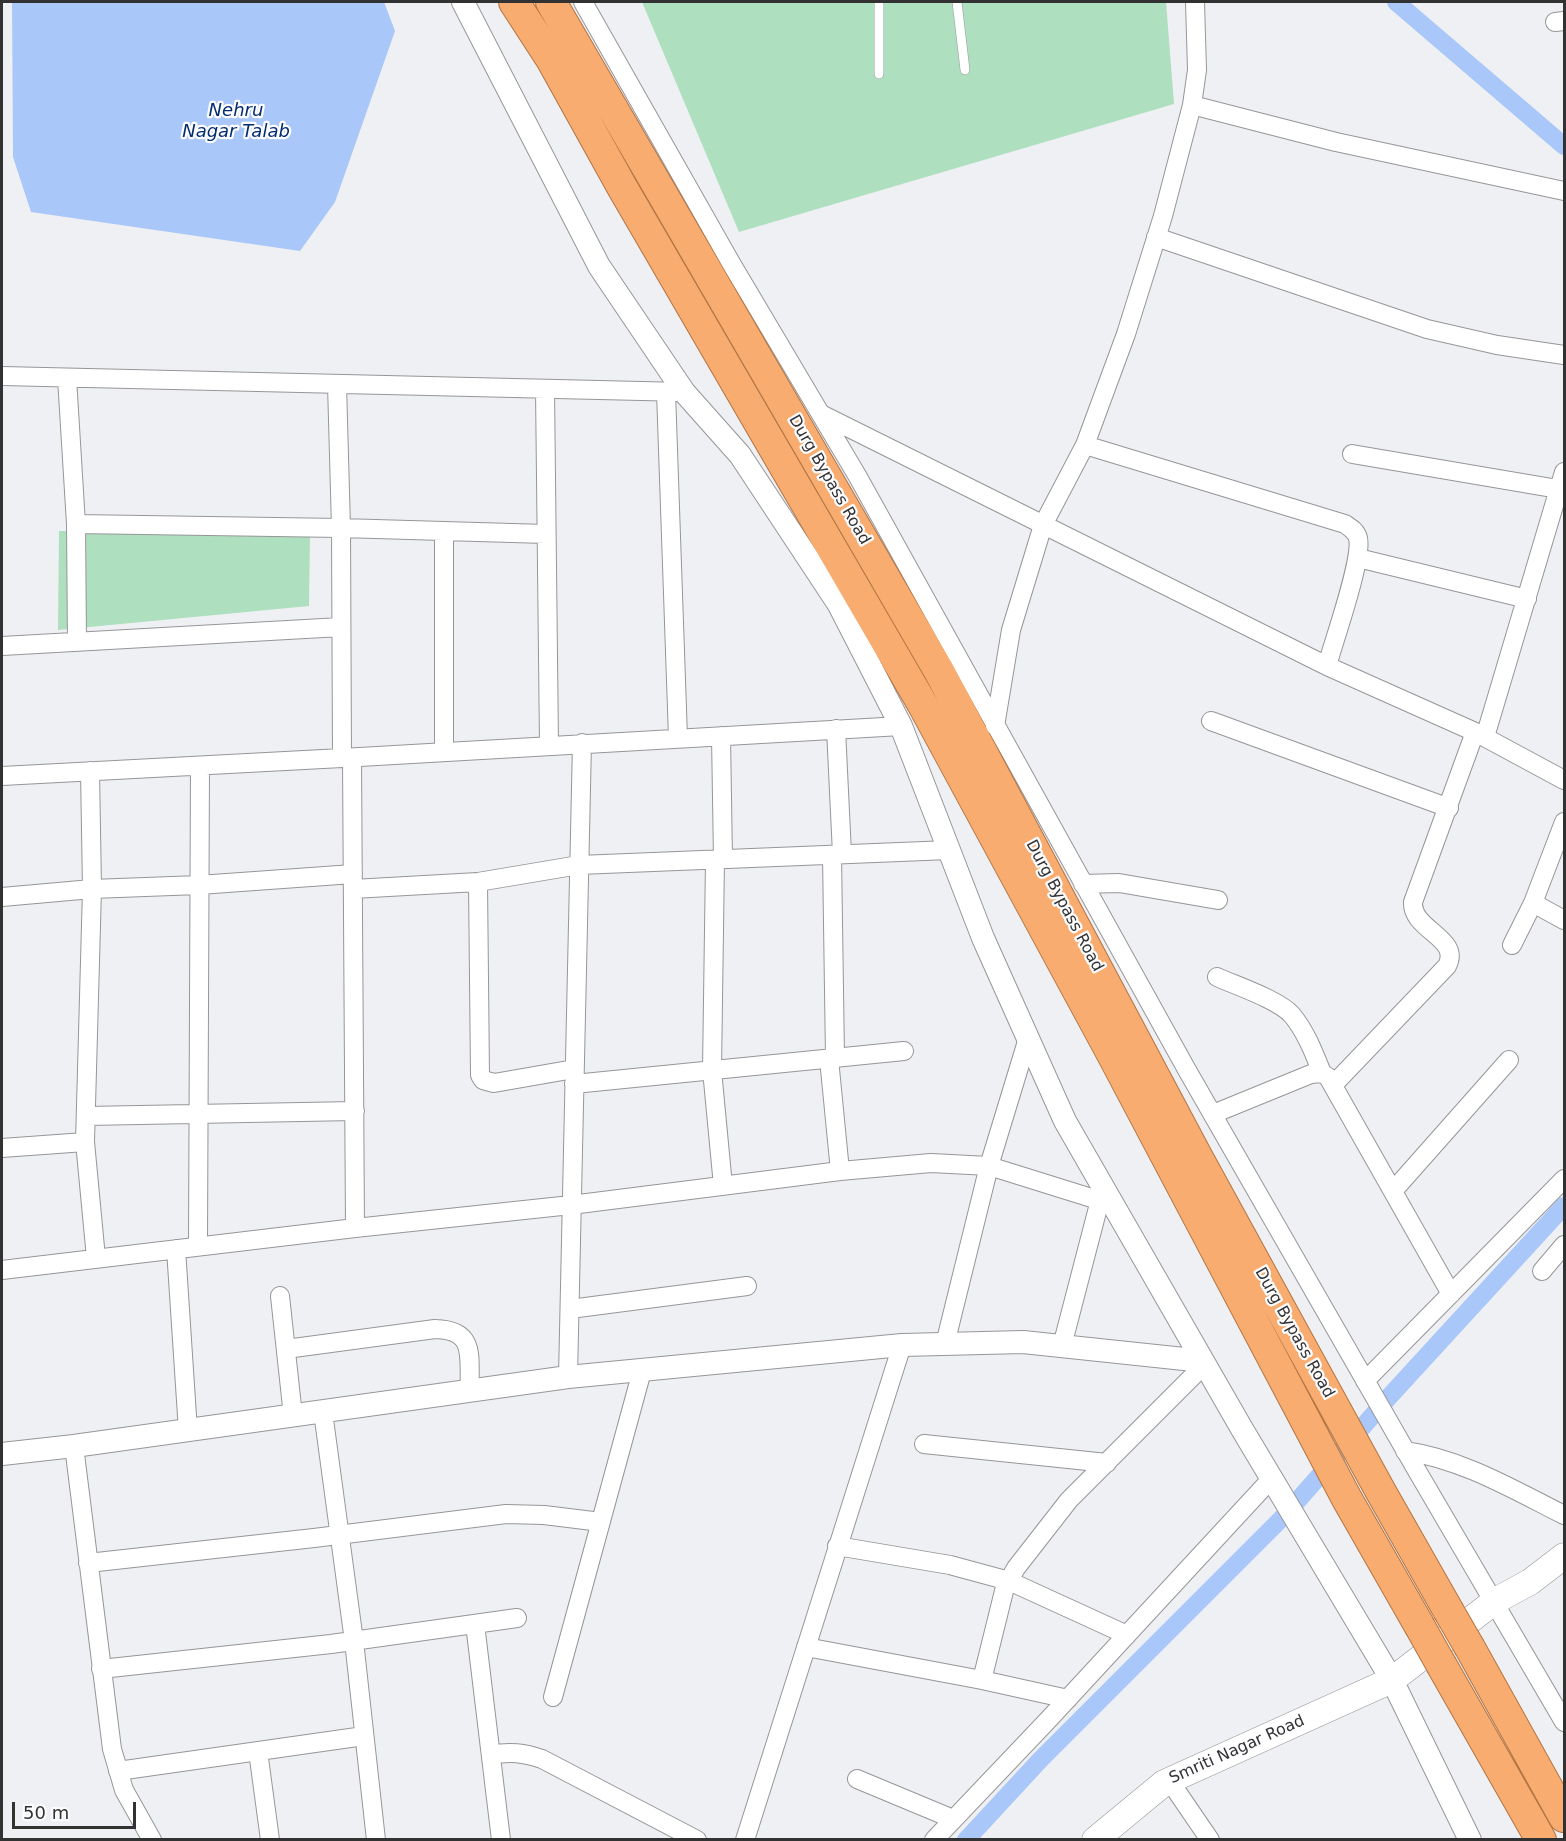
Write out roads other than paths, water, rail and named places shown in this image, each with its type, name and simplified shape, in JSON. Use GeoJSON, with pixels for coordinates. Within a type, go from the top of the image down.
{"type":"FeatureCollection","features":[{"type":"Feature","properties":{"kind":"highway","name":"Durg Bypass Road"},"geometry":{"type":"LineString","coordinates":[[514,2],[551,59],[622,187],[923,705],[1113,1056],[1347,1499],[1541,1839]]}},
{"type":"Feature","properties":{"kind":"highway","name":"Durg Bypass Road"},"geometry":{"type":"LineString","coordinates":[[551,2],[939,671],[1198,1158],[1370,1472],[1564,1816]]}},
{"type":"Feature","properties":{"kind":"main road","name":"Smriti Nagar Road"},"geometry":{"type":"LineString","coordinates":[[1095,1839],[1169,1780],[1392,1680],[1495,1601],[1530,1582],[1564,1556]]}},
{"type":"Feature","properties":{"kind":"street"},"geometry":{"type":"LineString","coordinates":[[463,2],[599,266],[675,392],[740,455],[839,605],[901,726],[983,938],[1065,1121],[1107,1203],[1392,1680],[1470,1839]]}},
{"type":"Feature","properties":{"kind":"street"},"geometry":{"type":"LineString","coordinates":[[583,2],[731,263],[858,477],[1083,884],[1365,1381],[1564,1722]]}},
{"type":"Feature","properties":{"kind":"street"},"geometry":{"type":"LineString","coordinates":[[995,726],[1011,630],[1043,525],[1085,445],[1126,334],[1156,237],[1192,105],[1197,70],[1195,2]]}},
{"type":"Feature","properties":{"kind":"street"},"geometry":{"type":"LineString","coordinates":[[1192,105],[1336,142],[1564,191]]}},
{"type":"Feature","properties":{"kind":"street"},"geometry":{"type":"LineString","coordinates":[[1156,237],[1427,329],[1497,345],[1564,355]]}},
{"type":"Feature","properties":{"kind":"street"},"geometry":{"type":"LineString","coordinates":[[2,376],[675,392]]}},
{"type":"Feature","properties":{"kind":"street"},"geometry":{"type":"LineString","coordinates":[[68,378],[76,524],[77,642]]}},
{"type":"Feature","properties":{"kind":"street"},"geometry":{"type":"LineString","coordinates":[[337,384],[341,627],[353,881],[355,1228]]}},
{"type":"Feature","properties":{"kind":"street"},"geometry":{"type":"LineString","coordinates":[[544,389],[549,745]]}},
{"type":"Feature","properties":{"kind":"street"},"geometry":{"type":"LineString","coordinates":[[675,392],[678,738]]}},
{"type":"Feature","properties":{"kind":"street"},"geometry":{"type":"LineString","coordinates":[[821,414],[1327,666],[1480,735],[1564,780]]}},
{"type":"Feature","properties":{"kind":"street"},"geometry":{"type":"LineString","coordinates":[[1085,445],[1346,525],[1357,535],[1358,558],[1327,666]]}},
{"type":"Feature","properties":{"kind":"street"},"geometry":{"type":"LineString","coordinates":[[1328,1079],[1447,966],[1451,959],[1449,948],[1424,925],[1413,910],[1413,902],[1480,735],[1527,599],[1561,481],[1352,454]]}},
{"type":"Feature","properties":{"kind":"street"},"geometry":{"type":"LineString","coordinates":[[76,524],[546,534]]}},
{"type":"Feature","properties":{"kind":"street"},"geometry":{"type":"LineString","coordinates":[[444,531],[444,752]]}},
{"type":"Feature","properties":{"kind":"street"},"geometry":{"type":"LineString","coordinates":[[1358,558],[1527,599]]}},
{"type":"Feature","properties":{"kind":"street"},"geometry":{"type":"LineString","coordinates":[[2,646],[341,627]]}},
{"type":"Feature","properties":{"kind":"street"},"geometry":{"type":"LineString","coordinates":[[1210,721],[1449,808]]}},
{"type":"Feature","properties":{"kind":"street"},"geometry":{"type":"LineString","coordinates":[[2,776],[901,726]]}},
{"type":"Feature","properties":{"kind":"street"},"geometry":{"type":"LineString","coordinates":[[836,729],[837,855],[832,1058],[840,1171]]}},
{"type":"Feature","properties":{"kind":"street"},"geometry":{"type":"LineString","coordinates":[[721,736],[712,1070],[723,1186]]}},
{"type":"Feature","properties":{"kind":"street"},"geometry":{"type":"LineString","coordinates":[[567,1377],[582,743]]}},
{"type":"Feature","properties":{"kind":"street"},"geometry":{"type":"LineString","coordinates":[[198,1246],[201,766]]}},
{"type":"Feature","properties":{"kind":"street"},"geometry":{"type":"LineString","coordinates":[[90,771],[92,889],[86,1142],[96,1258]]}},
{"type":"Feature","properties":{"kind":"street"},"geometry":{"type":"LineString","coordinates":[[1512,945],[1533,903],[1564,822]]}},
{"type":"Feature","properties":{"kind":"street"},"geometry":{"type":"LineString","coordinates":[[2,897],[92,889],[199,885],[353,881],[478,882],[579,865],[949,850]]}},
{"type":"Feature","properties":{"kind":"street"},"geometry":{"type":"LineString","coordinates":[[478,882],[480,1075],[483,1080],[494,1083],[574,1076],[712,1070],[904,1051]]}},
{"type":"Feature","properties":{"kind":"street"},"geometry":{"type":"LineString","coordinates":[[1083,884],[1119,883],[1218,900]]}},
{"type":"Feature","properties":{"kind":"street"},"geometry":{"type":"LineString","coordinates":[[1533,903],[1564,920]]}},
{"type":"Feature","properties":{"kind":"street"},"geometry":{"type":"LineString","coordinates":[[1217,977],[1281,1005],[1291,1014],[1305,1033],[1328,1079],[1451,1294]]}},
{"type":"Feature","properties":{"kind":"street"},"geometry":{"type":"LineString","coordinates":[[945,1344],[989,1166],[1028,1038]]}},
{"type":"Feature","properties":{"kind":"street"},"geometry":{"type":"LineString","coordinates":[[1393,1191],[1509,1060]]}},
{"type":"Feature","properties":{"kind":"street"},"geometry":{"type":"LineString","coordinates":[[1213,1114],[1311,1074],[1328,1079]]}},
{"type":"Feature","properties":{"kind":"street"},"geometry":{"type":"LineString","coordinates":[[86,1116],[355,1111]]}},
{"type":"Feature","properties":{"kind":"street"},"geometry":{"type":"LineString","coordinates":[[2,1148],[86,1142]]}},
{"type":"Feature","properties":{"kind":"street"},"geometry":{"type":"LineString","coordinates":[[2,1270],[572,1205],[840,1171],[932,1163],[989,1166],[1107,1203]]}},
{"type":"Feature","properties":{"kind":"street"},"geometry":{"type":"LineString","coordinates":[[1365,1381],[1564,1179]]}},
{"type":"Feature","properties":{"kind":"street"},"geometry":{"type":"LineString","coordinates":[[1062,1346],[1107,1203]]}},
{"type":"Feature","properties":{"kind":"street"},"geometry":{"type":"LineString","coordinates":[[1542,1271],[1564,1245]]}},
{"type":"Feature","properties":{"kind":"street"},"geometry":{"type":"LineString","coordinates":[[176,1249],[188,1431]]}},
{"type":"Feature","properties":{"kind":"street"},"geometry":{"type":"LineString","coordinates":[[570,1309],[747,1286]]}},
{"type":"Feature","properties":{"kind":"street"},"geometry":{"type":"LineString","coordinates":[[280,1296],[293,1416]]}},
{"type":"Feature","properties":{"kind":"street"},"geometry":{"type":"LineString","coordinates":[[286,1349],[435,1329],[451,1330],[463,1336],[467,1343],[470,1392]]}},
{"type":"Feature","properties":{"kind":"street"},"geometry":{"type":"LineString","coordinates":[[2,1454],[188,1431],[567,1377],[902,1345],[1023,1342],[1204,1363]]}},
{"type":"Feature","properties":{"kind":"street"},"geometry":{"type":"LineString","coordinates":[[745,1839],[902,1345]]}},
{"type":"Feature","properties":{"kind":"street"},"geometry":{"type":"LineString","coordinates":[[982,1680],[999,1610],[1016,1568],[1070,1500],[1204,1363]]}},
{"type":"Feature","properties":{"kind":"street"},"geometry":{"type":"LineString","coordinates":[[553,1697],[642,1371]]}},
{"type":"Feature","properties":{"kind":"street"},"geometry":{"type":"LineString","coordinates":[[323,1412],[354,1641],[376,1839]]}},
{"type":"Feature","properties":{"kind":"street"},"geometry":{"type":"LineString","coordinates":[[924,1444],[1107,1463]]}},
{"type":"Feature","properties":{"kind":"street"},"geometry":{"type":"LineString","coordinates":[[74,1446],[112,1749],[124,1790],[152,1839]]}},
{"type":"Feature","properties":{"kind":"street"},"geometry":{"type":"LineString","coordinates":[[1405,1451],[1428,1454],[1450,1461],[1564,1515]]}},
{"type":"Feature","properties":{"kind":"street"},"geometry":{"type":"LineString","coordinates":[[934,1839],[1068,1699],[1272,1478]]}},
{"type":"Feature","properties":{"kind":"street"},"geometry":{"type":"LineString","coordinates":[[88,1563],[506,1514],[544,1515],[601,1522]]}},
{"type":"Feature","properties":{"kind":"street"},"geometry":{"type":"LineString","coordinates":[[837,1546],[950,1565],[1009,1581],[1127,1635]]}},
{"type":"Feature","properties":{"kind":"street"},"geometry":{"type":"LineString","coordinates":[[101,1669],[354,1641],[517,1618]]}},
{"type":"Feature","properties":{"kind":"street"},"geometry":{"type":"LineString","coordinates":[[476,1624],[501,1839]]}},
{"type":"Feature","properties":{"kind":"street"},"geometry":{"type":"LineString","coordinates":[[806,1647],[982,1680],[1068,1699]]}},
{"type":"Feature","properties":{"kind":"street"},"geometry":{"type":"LineString","coordinates":[[118,1771],[364,1736]]}},
{"type":"Feature","properties":{"kind":"street"},"geometry":{"type":"LineString","coordinates":[[258,1751],[270,1839]]}},
{"type":"Feature","properties":{"kind":"street"},"geometry":{"type":"LineString","coordinates":[[491,1755],[502,1752],[520,1752],[542,1759],[697,1839]]}},
{"type":"Feature","properties":{"kind":"street"},"geometry":{"type":"LineString","coordinates":[[857,1779],[953,1819]]}},
{"type":"Feature","properties":{"kind":"street"},"geometry":{"type":"LineString","coordinates":[[1169,1780],[1210,1839]]}},
{"type":"Feature","properties":{"kind":"lane"},"geometry":{"type":"LineString","coordinates":[[879,2],[879,74]]}},
{"type":"Feature","properties":{"kind":"lane"},"geometry":{"type":"LineString","coordinates":[[957,2],[965,70]]}},
{"type":"Feature","properties":{"kind":"water","name":"Nehru Nagar Talab"},"geometry":{"type":"Polygon","coordinates":[[[12,2],[384,2],[395,31],[335,202],[300,251],[31,212],[13,157],[12,2]]]}},
{"type":"Feature","properties":{"kind":"waterway"},"geometry":{"type":"LineString","coordinates":[[1396,2],[1564,146]]}},
{"type":"Feature","properties":{"kind":"waterway"},"geometry":{"type":"LineString","coordinates":[[966,1840],[1040,1760],[1284,1516],[1388,1398],[1564,1206]]}}]}
